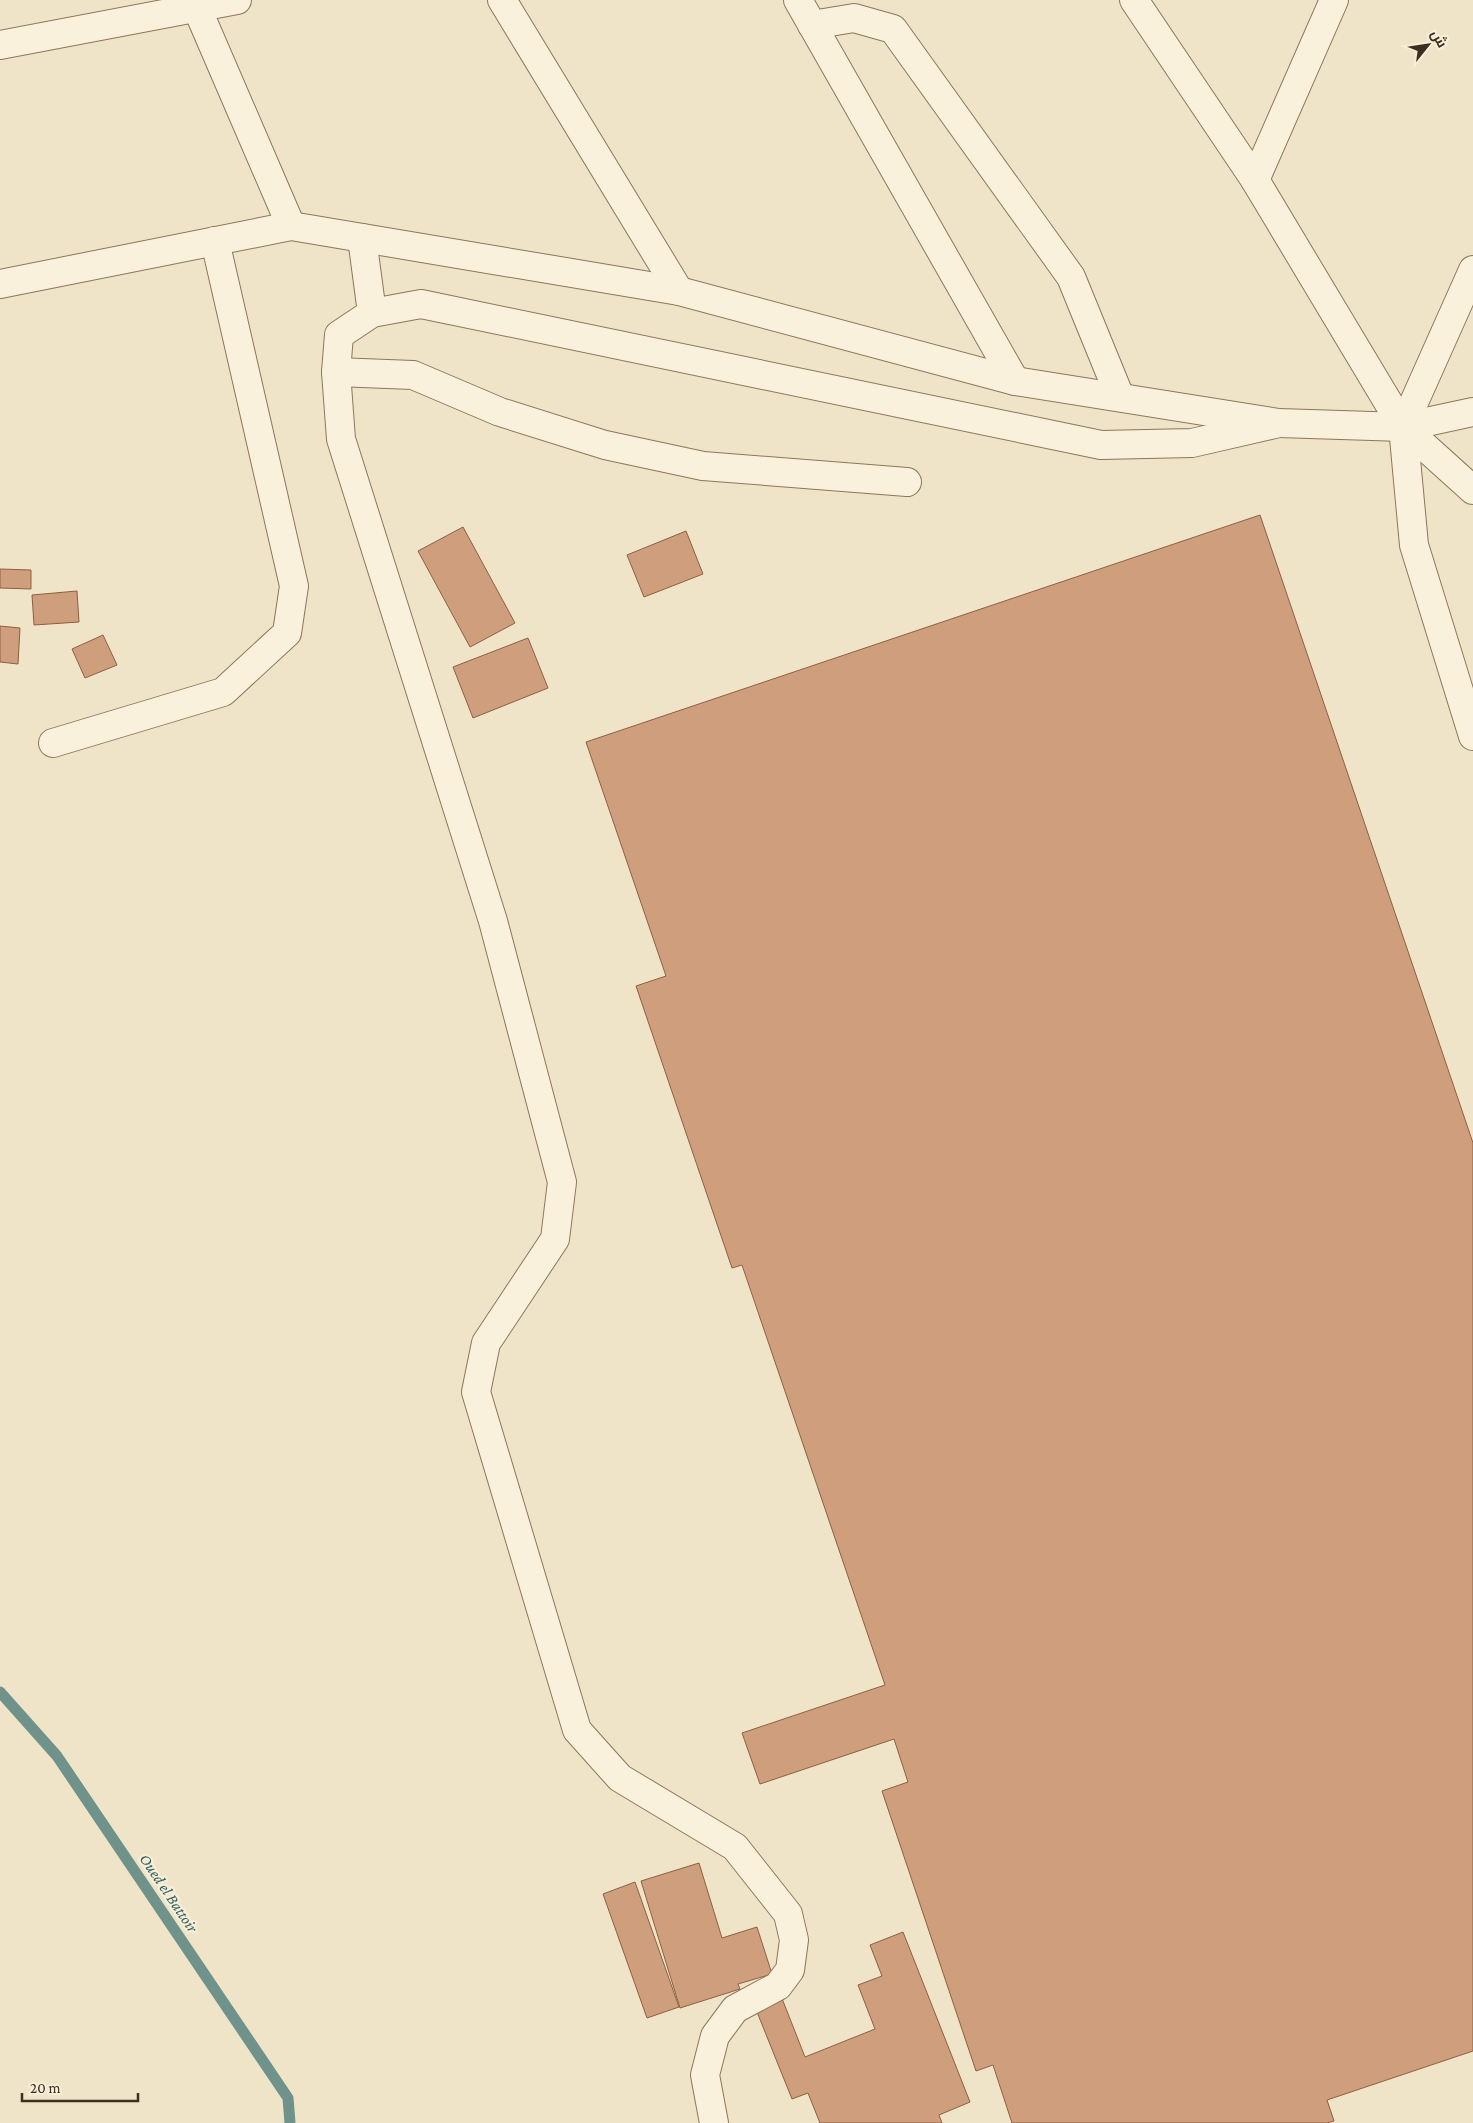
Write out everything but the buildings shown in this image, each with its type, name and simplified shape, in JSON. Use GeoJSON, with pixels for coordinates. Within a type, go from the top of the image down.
{"type":"FeatureCollection","features":[{"type":"Feature","properties":{"kind":"street"},"geometry":{"type":"LineString","coordinates":[[0,45],[237,0]]}},
{"type":"Feature","properties":{"kind":"street"},"geometry":{"type":"LineString","coordinates":[[502,0],[679,291]]}},
{"type":"Feature","properties":{"kind":"street"},"geometry":{"type":"LineString","coordinates":[[798,0],[1015,381]]}},
{"type":"Feature","properties":{"kind":"street"},"geometry":{"type":"LineString","coordinates":[[1134,0],[1255,180],[1403,427],[1473,490]]}},
{"type":"Feature","properties":{"kind":"street"},"geometry":{"type":"LineString","coordinates":[[1255,180],[1334,0]]}},
{"type":"Feature","properties":{"kind":"street"},"geometry":{"type":"LineString","coordinates":[[197,8],[291,226]]}},
{"type":"Feature","properties":{"kind":"street"},"geometry":{"type":"LineString","coordinates":[[812,25],[854,18],[893,30],[1070,277],[1120,397]]}},
{"type":"Feature","properties":{"kind":"street"},"geometry":{"type":"LineString","coordinates":[[0,284],[291,226],[679,291],[1015,381],[1279,424],[1403,427],[1473,412]]}},
{"type":"Feature","properties":{"kind":"street"},"geometry":{"type":"LineString","coordinates":[[362,238],[372,313]]}},
{"type":"Feature","properties":{"kind":"street"},"geometry":{"type":"LineString","coordinates":[[53,743],[222,692],[287,633],[294,586],[215,241]]}},
{"type":"Feature","properties":{"kind":"street"},"geometry":{"type":"LineString","coordinates":[[1473,270],[1403,427],[1414,545],[1473,736]]}},
{"type":"Feature","properties":{"kind":"street"},"geometry":{"type":"LineString","coordinates":[[714,2123],[705,2075],[715,2036],[735,2009],[778,1986],[790,1970],[794,1940],[788,1914],[735,1847],[620,1778],[577,1730],[476,1392],[486,1343],[555,1240],[562,1182],[493,921],[341,439],[336,372],[339,335],[372,313],[421,304],[1101,445],[1192,443],[1279,424]]}},
{"type":"Feature","properties":{"kind":"street"},"geometry":{"type":"LineString","coordinates":[[336,372],[413,375],[500,412],[605,445],[703,466],[907,482]]}},
{"type":"Feature","properties":{"kind":"waterway","name":"Oued el Battoir"},"geometry":{"type":"LineString","coordinates":[[0,1692],[57,1756],[288,2098],[290,2123]]}}]}
